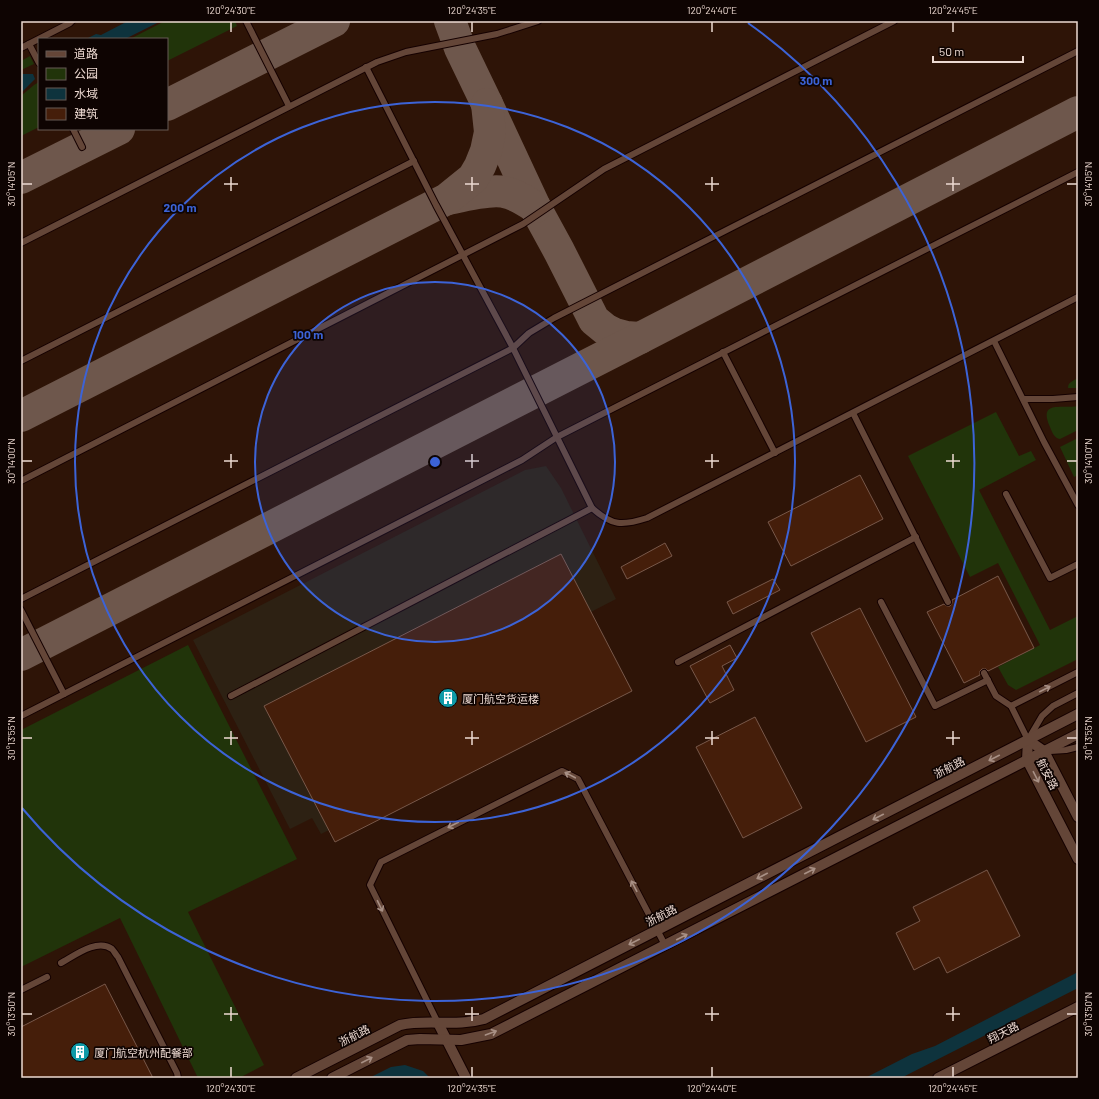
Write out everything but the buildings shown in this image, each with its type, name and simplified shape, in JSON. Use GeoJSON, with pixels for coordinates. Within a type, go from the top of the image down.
{"type":"FeatureCollection","features":[{"type":"Feature","properties":{"kind":"street","name":"浙航路"},"geometry":{"type":"LineString","coordinates":[[296,1078],[400,1025],[412,1023],[458,1024],[484,1019],[1078,714]]}},
{"type":"Feature","properties":{"kind":"street"},"geometry":{"type":"LineString","coordinates":[[332,1078],[407,1040],[462,1040],[491,1034],[1078,734]]}},
{"type":"Feature","properties":{"kind":"street","name":"航安路"},"geometry":{"type":"LineString","coordinates":[[1028,740],[1044,751],[1078,817]]}},
{"type":"Feature","properties":{"kind":"street","name":"航安路"},"geometry":{"type":"LineString","coordinates":[[1028,740],[1027,760],[1078,859]]}},
{"type":"Feature","properties":{"kind":"street","name":"翔天路"},"geometry":{"type":"LineString","coordinates":[[938,1078],[1078,1007]]}},
{"type":"Feature","properties":{"kind":"street"},"geometry":{"type":"LineString","coordinates":[[438,1023],[466,1078]]}},
{"type":"Feature","properties":{"kind":"lane"},"geometry":{"type":"LineString","coordinates":[[41,38],[72,21]]}},
{"type":"Feature","properties":{"kind":"lane"},"geometry":{"type":"LineString","coordinates":[[246,21],[289,106]]}},
{"type":"Feature","properties":{"kind":"lane"},"geometry":{"type":"LineString","coordinates":[[21,243],[366,67],[406,52],[497,34],[538,21]]}},
{"type":"Feature","properties":{"kind":"lane"},"geometry":{"type":"LineString","coordinates":[[21,481],[523,224],[604,169],[894,21]]}},
{"type":"Feature","properties":{"kind":"lane"},"geometry":{"type":"LineString","coordinates":[[21,48],[38,39]]}},
{"type":"Feature","properties":{"kind":"lane"},"geometry":{"type":"LineString","coordinates":[[29,44],[38,61]]}},
{"type":"Feature","properties":{"kind":"lane"},"geometry":{"type":"LineString","coordinates":[[21,599],[513,348],[529,333],[554,318],[1078,51]]}},
{"type":"Feature","properties":{"kind":"lane"},"geometry":{"type":"LineString","coordinates":[[366,67],[513,348],[592,508],[602,518],[617,524],[632,523],[647,518],[1078,297]]}},
{"type":"Feature","properties":{"kind":"lane"},"geometry":{"type":"LineString","coordinates":[[74,130],[82,147]]}},
{"type":"Feature","properties":{"kind":"lane"},"geometry":{"type":"LineString","coordinates":[[21,361],[414,161]]}},
{"type":"Feature","properties":{"kind":"lane"},"geometry":{"type":"LineString","coordinates":[[21,716],[522,460],[556,437],[1078,172]]}},
{"type":"Feature","properties":{"kind":"lane"},"geometry":{"type":"LineString","coordinates":[[994,341],[1044,442],[1078,505]]}},
{"type":"Feature","properties":{"kind":"lane"},"geometry":{"type":"LineString","coordinates":[[723,352],[775,453]]}},
{"type":"Feature","properties":{"kind":"lane"},"geometry":{"type":"LineString","coordinates":[[1024,399],[1078,397]]}},
{"type":"Feature","properties":{"kind":"lane"},"geometry":{"type":"LineString","coordinates":[[853,413],[948,602]]}},
{"type":"Feature","properties":{"kind":"lane"},"geometry":{"type":"LineString","coordinates":[[1006,494],[1050,578],[1078,564]]}},
{"type":"Feature","properties":{"kind":"lane"},"geometry":{"type":"LineString","coordinates":[[231,696],[592,508]]}},
{"type":"Feature","properties":{"kind":"lane"},"geometry":{"type":"LineString","coordinates":[[678,662],[916,537]]}},
{"type":"Feature","properties":{"kind":"lane"},"geometry":{"type":"LineString","coordinates":[[881,602],[935,706],[988,680]]}},
{"type":"Feature","properties":{"kind":"lane"},"geometry":{"type":"LineString","coordinates":[[21,610],[64,694]]}},
{"type":"Feature","properties":{"kind":"lane"},"geometry":{"type":"LineString","coordinates":[[1011,706],[1078,672]]}},
{"type":"Feature","properties":{"kind":"lane"},"geometry":{"type":"LineString","coordinates":[[984,673],[996,696],[1011,706],[1028,740]]}},
{"type":"Feature","properties":{"kind":"lane"},"geometry":{"type":"LineString","coordinates":[[1028,740],[1042,716],[1053,706],[1078,693]]}},
{"type":"Feature","properties":{"kind":"lane"},"geometry":{"type":"LineString","coordinates":[[1044,751],[1066,750],[1078,747]]}},
{"type":"Feature","properties":{"kind":"lane"},"geometry":{"type":"LineString","coordinates":[[438,1023],[370,884],[381,862],[562,771],[578,780],[665,945]]}},
{"type":"Feature","properties":{"kind":"lane"},"geometry":{"type":"LineString","coordinates":[[61,963],[92,946],[103,945],[112,949],[118,957],[177,1073],[178,1078]]}},
{"type":"Feature","properties":{"kind":"lane"},"geometry":{"type":"LineString","coordinates":[[21,990],[47,977]]}},
{"type":"Feature","properties":{"kind":"shaded area"},"geometry":{"type":"Polygon","coordinates":[[[546,466],[561,488],[616,599],[591,612],[632,691],[335,842],[329,830],[321,834],[312,818],[290,829],[193,640],[525,470],[546,466]]]}},
{"type":"Feature","properties":{"kind":"green space"},"geometry":{"type":"Polygon","coordinates":[[[165,21],[235,21],[237,26],[168,60],[168,38],[132,38],[165,21]]]}},
{"type":"Feature","properties":{"kind":"green space"},"geometry":{"type":"Polygon","coordinates":[[[30,56],[34,64],[21,70],[21,61],[30,56]]]}},
{"type":"Feature","properties":{"kind":"green space"},"geometry":{"type":"Polygon","coordinates":[[[38,83],[38,128],[21,136],[21,96],[38,83]]]}},
{"type":"Feature","properties":{"kind":"green space"},"geometry":{"type":"Polygon","coordinates":[[[1078,378],[1078,388],[1068,388],[1070,383],[1078,378]]]}},
{"type":"Feature","properties":{"kind":"green space"},"geometry":{"type":"Polygon","coordinates":[[[1078,406],[1078,430],[1060,439],[1056,437],[1052,433],[1047,418],[1049,409],[1078,406]]]}},
{"type":"Feature","properties":{"kind":"green space"},"geometry":{"type":"Polygon","coordinates":[[[996,412],[1019,456],[1031,451],[1036,460],[979,490],[1050,630],[1078,616],[1078,659],[1016,690],[1008,685],[998,667],[1040,645],[998,563],[970,577],[908,456],[996,412]]]}},
{"type":"Feature","properties":{"kind":"green space"},"geometry":{"type":"Polygon","coordinates":[[[1078,438],[1078,475],[1074,477],[1060,447],[1078,438]]]}},
{"type":"Feature","properties":{"kind":"green space"},"geometry":{"type":"Polygon","coordinates":[[[188,645],[297,859],[188,912],[264,1065],[239,1078],[198,1078],[120,918],[21,967],[21,730],[188,645]]]}},
{"type":"Feature","properties":{"kind":"water"},"geometry":{"type":"Polygon","coordinates":[[[128,21],[161,21],[127,38],[88,38],[96,34],[101,35],[128,21]]]}},
{"type":"Feature","properties":{"kind":"water"},"geometry":{"type":"Polygon","coordinates":[[[21,74],[33,74],[35,79],[21,93],[21,74]]]}},
{"type":"Feature","properties":{"kind":"water"},"geometry":{"type":"Polygon","coordinates":[[[1078,972],[1078,988],[901,1078],[865,1078],[912,1054],[935,1046],[1078,972]]]}},
{"type":"Feature","properties":{"kind":"water"},"geometry":{"type":"Polygon","coordinates":[[[405,1065],[423,1071],[430,1078],[369,1078],[391,1067],[405,1065]]]}},
{"type":"Feature","properties":{"kind":"taxiway"},"geometry":{"type":"LineString","coordinates":[[168,104],[334,21]]}},
{"type":"Feature","properties":{"kind":"taxiway"},"geometry":{"type":"LineString","coordinates":[[450,21],[460,48],[535,207],[594,320],[605,329],[615,334],[626,337],[640,338]]}},
{"type":"Feature","properties":{"kind":"taxiway"},"geometry":{"type":"LineString","coordinates":[[21,416],[447,199],[473,178],[480,166],[486,151],[490,132],[487,104]]}},
{"type":"Feature","properties":{"kind":"taxiway"},"geometry":{"type":"LineString","coordinates":[[21,655],[1078,112]]}},
{"type":"Feature","properties":{"kind":"taxiway"},"geometry":{"type":"LineString","coordinates":[[21,178],[117,130]]}},
{"type":"Feature","properties":{"kind":"taxiway"},"geometry":{"type":"LineString","coordinates":[[448,199],[476,193],[498,191],[516,196],[535,207]]}},
{"type":"Feature","properties":{"kind":"place","name":"厦门航空货运楼"},"geometry":{"type":"Point","coordinates":[448,698]}},
{"type":"Feature","properties":{"kind":"place","name":"厦门航空杭州配餐部"},"geometry":{"type":"Point","coordinates":[80,1052]}}]}
